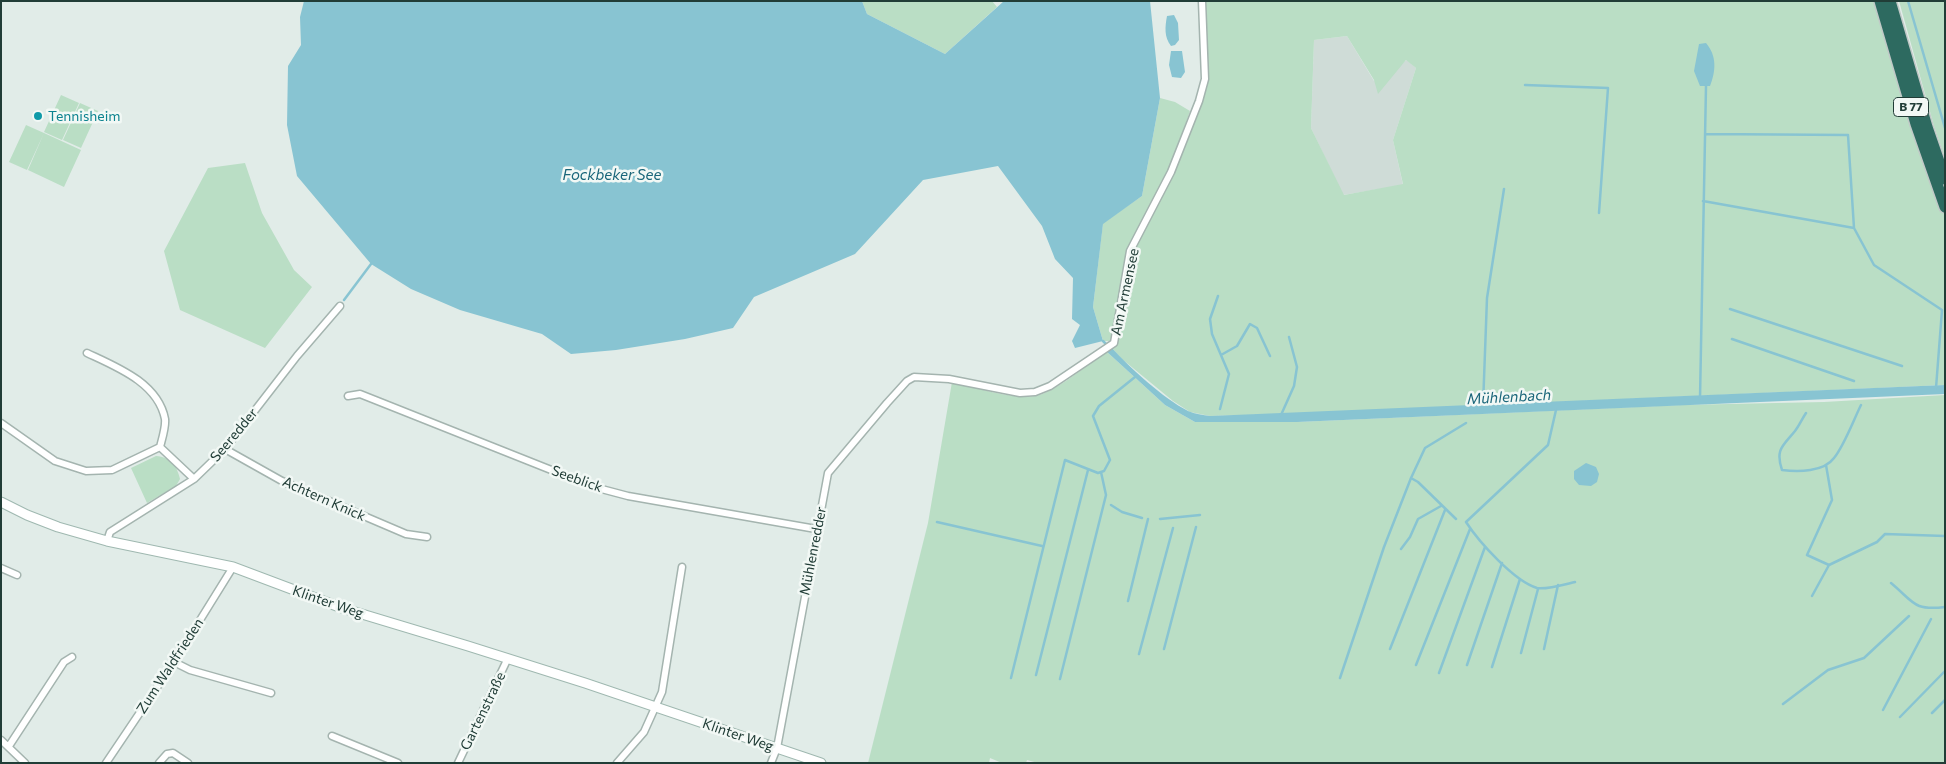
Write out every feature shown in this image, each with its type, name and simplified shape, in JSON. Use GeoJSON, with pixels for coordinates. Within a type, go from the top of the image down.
{"type":"FeatureCollection","features":[{"type":"Feature","properties":{"kind":"highway","name":"B 77"},"geometry":{"type":"LineString","coordinates":[[1882,2],[1945,179]]}},
{"type":"Feature","properties":{"kind":"highway","name":"B 77"},"geometry":{"type":"LineString","coordinates":[[1882,2],[1916,124],[1945,207]]}},
{"type":"Feature","properties":{"kind":"street","name":"Am Armensee"},"geometry":{"type":"LineString","coordinates":[[907,381],[921,377],[949,379],[1020,393],[1035,392],[1050,386],[1114,343],[1130,251],[1171,172],[1199,101],[1205,79],[1202,1]]}},
{"type":"Feature","properties":{"kind":"street","name":"Seeredder"},"geometry":{"type":"LineString","coordinates":[[107,541],[110,532],[194,479],[226,449],[297,356],[340,306]]}},
{"type":"Feature","properties":{"kind":"street"},"geometry":{"type":"LineString","coordinates":[[87,353],[121,368],[154,393],[165,420],[160,447]]}},
{"type":"Feature","properties":{"kind":"street","name":"Mühlenredder"},"geometry":{"type":"LineString","coordinates":[[771,763],[777,748],[816,529],[828,473],[907,381]]}},
{"type":"Feature","properties":{"kind":"street","name":"Seeblick"},"geometry":{"type":"LineString","coordinates":[[348,396],[360,394],[594,487],[628,496],[816,529]]}},
{"type":"Feature","properties":{"kind":"street"},"geometry":{"type":"LineString","coordinates":[[1,423],[55,461],[86,471],[112,470],[160,447]]}},
{"type":"Feature","properties":{"kind":"street"},"geometry":{"type":"LineString","coordinates":[[160,447],[194,479]]}},
{"type":"Feature","properties":{"kind":"street","name":"Achtern Knick"},"geometry":{"type":"LineString","coordinates":[[226,449],[282,481],[406,534],[427,537]]}},
{"type":"Feature","properties":{"kind":"street","name":"Klinter Weg"},"geometry":{"type":"LineString","coordinates":[[2,503],[58,527],[107,541],[233,567],[342,608],[508,658],[821,763]]}},
{"type":"Feature","properties":{"kind":"street","name":"Zum Waldfrieden"},"geometry":{"type":"LineString","coordinates":[[106,763],[174,662],[233,567]]}},
{"type":"Feature","properties":{"kind":"street"},"geometry":{"type":"LineString","coordinates":[[617,763],[644,732],[662,692],[682,567]]}},
{"type":"Feature","properties":{"kind":"street"},"geometry":{"type":"LineString","coordinates":[[1,568],[17,575]]}},
{"type":"Feature","properties":{"kind":"street"},"geometry":{"type":"LineString","coordinates":[[9,746],[64,662],[72,657]]}},
{"type":"Feature","properties":{"kind":"street","name":"Gartenstraße"},"geometry":{"type":"LineString","coordinates":[[458,763],[508,658]]}},
{"type":"Feature","properties":{"kind":"street"},"geometry":{"type":"LineString","coordinates":[[174,662],[190,670],[271,692]]}},
{"type":"Feature","properties":{"kind":"street"},"geometry":{"type":"LineString","coordinates":[[332,736],[398,763]]}},
{"type":"Feature","properties":{"kind":"street"},"geometry":{"type":"LineString","coordinates":[[1,740],[25,763]]}},
{"type":"Feature","properties":{"kind":"street"},"geometry":{"type":"LineString","coordinates":[[159,763],[168,754],[173,753],[188,763]]}},
{"type":"Feature","properties":{"kind":"shaded area"},"geometry":{"type":"Polygon","coordinates":[[[1347,36],[1374,81],[1407,60],[1416,68],[1393,140],[1403,185],[1343,195],[1311,128],[1314,40],[1347,36]]]}},
{"type":"Feature","properties":{"kind":"green space"},"geometry":{"type":"Polygon","coordinates":[[[862,1],[992,1],[997,7],[945,54],[867,14],[862,1]]]}},
{"type":"Feature","properties":{"kind":"green space"},"geometry":{"type":"Polygon","coordinates":[[[1204,1],[1875,1],[1897,82],[1945,216],[1945,385],[1286,414],[1210,416],[1190,412],[1173,401],[1122,359],[1111,347],[1116,344],[1133,252],[1167,188],[1196,114],[1207,79],[1204,1]],[[1347,36],[1314,40],[1311,128],[1344,195],[1403,184],[1393,140],[1416,68],[1406,60],[1378,94],[1374,80],[1347,36]]]}},
{"type":"Feature","properties":{"kind":"green space"},"geometry":{"type":"Polygon","coordinates":[[[1899,1],[1945,1],[1945,158],[1934,126],[1899,1]]]}},
{"type":"Feature","properties":{"kind":"green space"},"geometry":{"type":"Polygon","coordinates":[[[61,95],[79,103],[62,140],[44,132],[61,95]]]}},
{"type":"Feature","properties":{"kind":"green space"},"geometry":{"type":"Polygon","coordinates":[[[1160,98],[1175,102],[1190,111],[1169,171],[1127,249],[1113,341],[1103,341],[1093,307],[1103,223],[1142,196],[1160,98]]]}},
{"type":"Feature","properties":{"kind":"green space"},"geometry":{"type":"Polygon","coordinates":[[[80,103],[98,111],[81,148],[63,140],[80,103]]]}},
{"type":"Feature","properties":{"kind":"green space"},"geometry":{"type":"Polygon","coordinates":[[[26,125],[44,133],[27,170],[9,162],[26,125]]]}},
{"type":"Feature","properties":{"kind":"green space"},"geometry":{"type":"Polygon","coordinates":[[[44,133],[81,150],[64,187],[28,170],[44,133]]]}},
{"type":"Feature","properties":{"kind":"green space"},"geometry":{"type":"Polygon","coordinates":[[[245,163],[262,213],[294,270],[312,287],[265,348],[180,310],[164,251],[208,168],[245,163]]]}},
{"type":"Feature","properties":{"kind":"green space"},"geometry":{"type":"Polygon","coordinates":[[[1106,351],[1165,405],[1195,422],[1297,422],[1681,405],[1824,402],[1945,395],[1945,763],[1038,763],[1027,760],[1026,763],[1002,763],[990,758],[989,763],[868,763],[928,523],[952,382],[1005,395],[1035,396],[1062,384],[1106,351]]]}},
{"type":"Feature","properties":{"kind":"green space"},"geometry":{"type":"Polygon","coordinates":[[[156,456],[169,460],[177,470],[180,479],[176,486],[147,503],[131,468],[156,456]]]}},
{"type":"Feature","properties":{"kind":"water","name":"Fockbeker See"},"geometry":{"type":"Polygon","coordinates":[[[304,1],[862,1],[867,14],[945,54],[1004,1],[1150,1],[1160,98],[1142,196],[1103,224],[1093,307],[1103,341],[1075,348],[1072,341],[1080,325],[1072,319],[1073,278],[1055,259],[1042,226],[998,166],[923,180],[855,254],[754,297],[733,328],[685,339],[616,350],[571,354],[542,334],[460,310],[411,289],[371,264],[297,176],[287,125],[288,66],[301,45],[300,17],[304,1]]]}},
{"type":"Feature","properties":{"kind":"water"},"geometry":{"type":"Polygon","coordinates":[[[1174,15],[1178,23],[1179,40],[1175,45],[1171,46],[1166,35],[1166,24],[1167,16],[1174,15]]]}},
{"type":"Feature","properties":{"kind":"water"},"geometry":{"type":"Polygon","coordinates":[[[1706,43],[1714,58],[1714,69],[1710,86],[1700,86],[1694,71],[1699,44],[1706,43]]]}},
{"type":"Feature","properties":{"kind":"water"},"geometry":{"type":"Polygon","coordinates":[[[1171,51],[1182,51],[1185,72],[1181,78],[1172,77],[1169,65],[1171,51]]]}},
{"type":"Feature","properties":{"kind":"water"},"geometry":{"type":"Polygon","coordinates":[[[1111,347],[1137,373],[1178,405],[1196,414],[1210,416],[1945,385],[1945,394],[1297,422],[1195,422],[1165,405],[1106,351],[1111,347]]]}},
{"type":"Feature","properties":{"kind":"water"},"geometry":{"type":"Polygon","coordinates":[[[1586,463],[1596,467],[1599,474],[1597,482],[1591,486],[1579,485],[1574,479],[1574,471],[1586,463]]]}},
{"type":"Feature","properties":{"kind":"waterway"},"geometry":{"type":"LineString","coordinates":[[1908,1],[1945,128]]}},
{"type":"Feature","properties":{"kind":"waterway"},"geometry":{"type":"LineString","coordinates":[[1525,85],[1608,88],[1599,213]]}},
{"type":"Feature","properties":{"kind":"waterway"},"geometry":{"type":"LineString","coordinates":[[1700,398],[1706,86]]}},
{"type":"Feature","properties":{"kind":"waterway"},"geometry":{"type":"LineString","coordinates":[[1705,134],[1848,135],[1854,228],[1874,265],[1942,310],[1936,388]]}},
{"type":"Feature","properties":{"kind":"waterway"},"geometry":{"type":"LineString","coordinates":[[1483,406],[1487,298],[1504,189]]}},
{"type":"Feature","properties":{"kind":"waterway"},"geometry":{"type":"LineString","coordinates":[[1703,201],[1854,228]]}},
{"type":"Feature","properties":{"kind":"waterway"},"geometry":{"type":"LineString","coordinates":[[344,300],[371,264]]}},
{"type":"Feature","properties":{"kind":"waterway"},"geometry":{"type":"LineString","coordinates":[[1218,296],[1210,319],[1212,334],[1229,374],[1220,409]]}},
{"type":"Feature","properties":{"kind":"waterway"},"geometry":{"type":"LineString","coordinates":[[1730,309],[1902,366]]}},
{"type":"Feature","properties":{"kind":"waterway"},"geometry":{"type":"LineString","coordinates":[[1221,355],[1237,346],[1250,324],[1257,328],[1270,356]]}},
{"type":"Feature","properties":{"kind":"waterway"},"geometry":{"type":"LineString","coordinates":[[1281,415],[1294,386],[1297,367],[1289,337]]}},
{"type":"Feature","properties":{"kind":"waterway"},"geometry":{"type":"LineString","coordinates":[[1732,339],[1854,381]]}},
{"type":"Feature","properties":{"kind":"waterway","name":"Mühlenbach"},"geometry":{"type":"LineString","coordinates":[[1103,341],[1109,347]]}},
{"type":"Feature","properties":{"kind":"waterway"},"geometry":{"type":"LineString","coordinates":[[1011,678],[1065,460],[1098,473],[1104,471],[1110,460],[1093,416],[1099,406],[1135,377]]}},
{"type":"Feature","properties":{"kind":"waterway"},"geometry":{"type":"LineString","coordinates":[[1806,413],[1781,448],[1779,457],[1782,470],[1810,470],[1830,463],[1841,447],[1861,405]]}},
{"type":"Feature","properties":{"kind":"waterway"},"geometry":{"type":"LineString","coordinates":[[1556,410],[1548,445],[1466,522],[1479,540],[1498,560],[1518,578],[1528,584],[1541,588],[1575,582]]}},
{"type":"Feature","properties":{"kind":"waterway"},"geometry":{"type":"LineString","coordinates":[[1340,678],[1384,547],[1425,448],[1466,423]]}},
{"type":"Feature","properties":{"kind":"waterway"},"geometry":{"type":"LineString","coordinates":[[1826,465],[1832,500],[1807,555],[1829,565]]}},
{"type":"Feature","properties":{"kind":"waterway"},"geometry":{"type":"LineString","coordinates":[[1036,675],[1088,470]]}},
{"type":"Feature","properties":{"kind":"waterway"},"geometry":{"type":"LineString","coordinates":[[1060,679],[1106,495],[1101,472]]}},
{"type":"Feature","properties":{"kind":"waterway"},"geometry":{"type":"LineString","coordinates":[[1411,478],[1418,482],[1456,519]]}},
{"type":"Feature","properties":{"kind":"waterway"},"geometry":{"type":"LineString","coordinates":[[1111,505],[1122,512],[1142,518]]}},
{"type":"Feature","properties":{"kind":"waterway"},"geometry":{"type":"LineString","coordinates":[[1401,549],[1410,537],[1418,519],[1441,506]]}},
{"type":"Feature","properties":{"kind":"waterway"},"geometry":{"type":"LineString","coordinates":[[1390,649],[1445,510]]}},
{"type":"Feature","properties":{"kind":"waterway"},"geometry":{"type":"LineString","coordinates":[[1160,519],[1200,515]]}},
{"type":"Feature","properties":{"kind":"waterway"},"geometry":{"type":"LineString","coordinates":[[1128,601],[1148,519]]}},
{"type":"Feature","properties":{"kind":"waterway"},"geometry":{"type":"LineString","coordinates":[[937,522],[1042,546]]}},
{"type":"Feature","properties":{"kind":"waterway"},"geometry":{"type":"LineString","coordinates":[[1164,649],[1196,527]]}},
{"type":"Feature","properties":{"kind":"waterway"},"geometry":{"type":"LineString","coordinates":[[1139,654],[1173,528]]}},
{"type":"Feature","properties":{"kind":"waterway"},"geometry":{"type":"LineString","coordinates":[[1416,665],[1470,529]]}},
{"type":"Feature","properties":{"kind":"waterway"},"geometry":{"type":"LineString","coordinates":[[1812,596],[1829,565],[1877,542],[1885,534],[1945,536]]}},
{"type":"Feature","properties":{"kind":"waterway"},"geometry":{"type":"LineString","coordinates":[[1439,673],[1485,547]]}},
{"type":"Feature","properties":{"kind":"waterway"},"geometry":{"type":"LineString","coordinates":[[1467,665],[1502,563]]}},
{"type":"Feature","properties":{"kind":"waterway"},"geometry":{"type":"LineString","coordinates":[[1492,667],[1520,579]]}},
{"type":"Feature","properties":{"kind":"waterway"},"geometry":{"type":"LineString","coordinates":[[1891,583],[1915,604],[1926,608],[1945,607]]}},
{"type":"Feature","properties":{"kind":"waterway"},"geometry":{"type":"LineString","coordinates":[[1544,649],[1558,585]]}},
{"type":"Feature","properties":{"kind":"waterway"},"geometry":{"type":"LineString","coordinates":[[1521,653],[1538,589]]}},
{"type":"Feature","properties":{"kind":"waterway"},"geometry":{"type":"LineString","coordinates":[[1783,704],[1828,670],[1864,658],[1909,616]]}},
{"type":"Feature","properties":{"kind":"waterway"},"geometry":{"type":"LineString","coordinates":[[1883,710],[1931,619]]}},
{"type":"Feature","properties":{"kind":"waterway"},"geometry":{"type":"LineString","coordinates":[[1900,717],[1945,671]]}},
{"type":"Feature","properties":{"kind":"waterway"},"geometry":{"type":"LineString","coordinates":[[1932,713],[1945,700]]}},
{"type":"Feature","properties":{"kind":"place","name":"Tennisheim"},"geometry":{"type":"Point","coordinates":[38,116]}}]}
